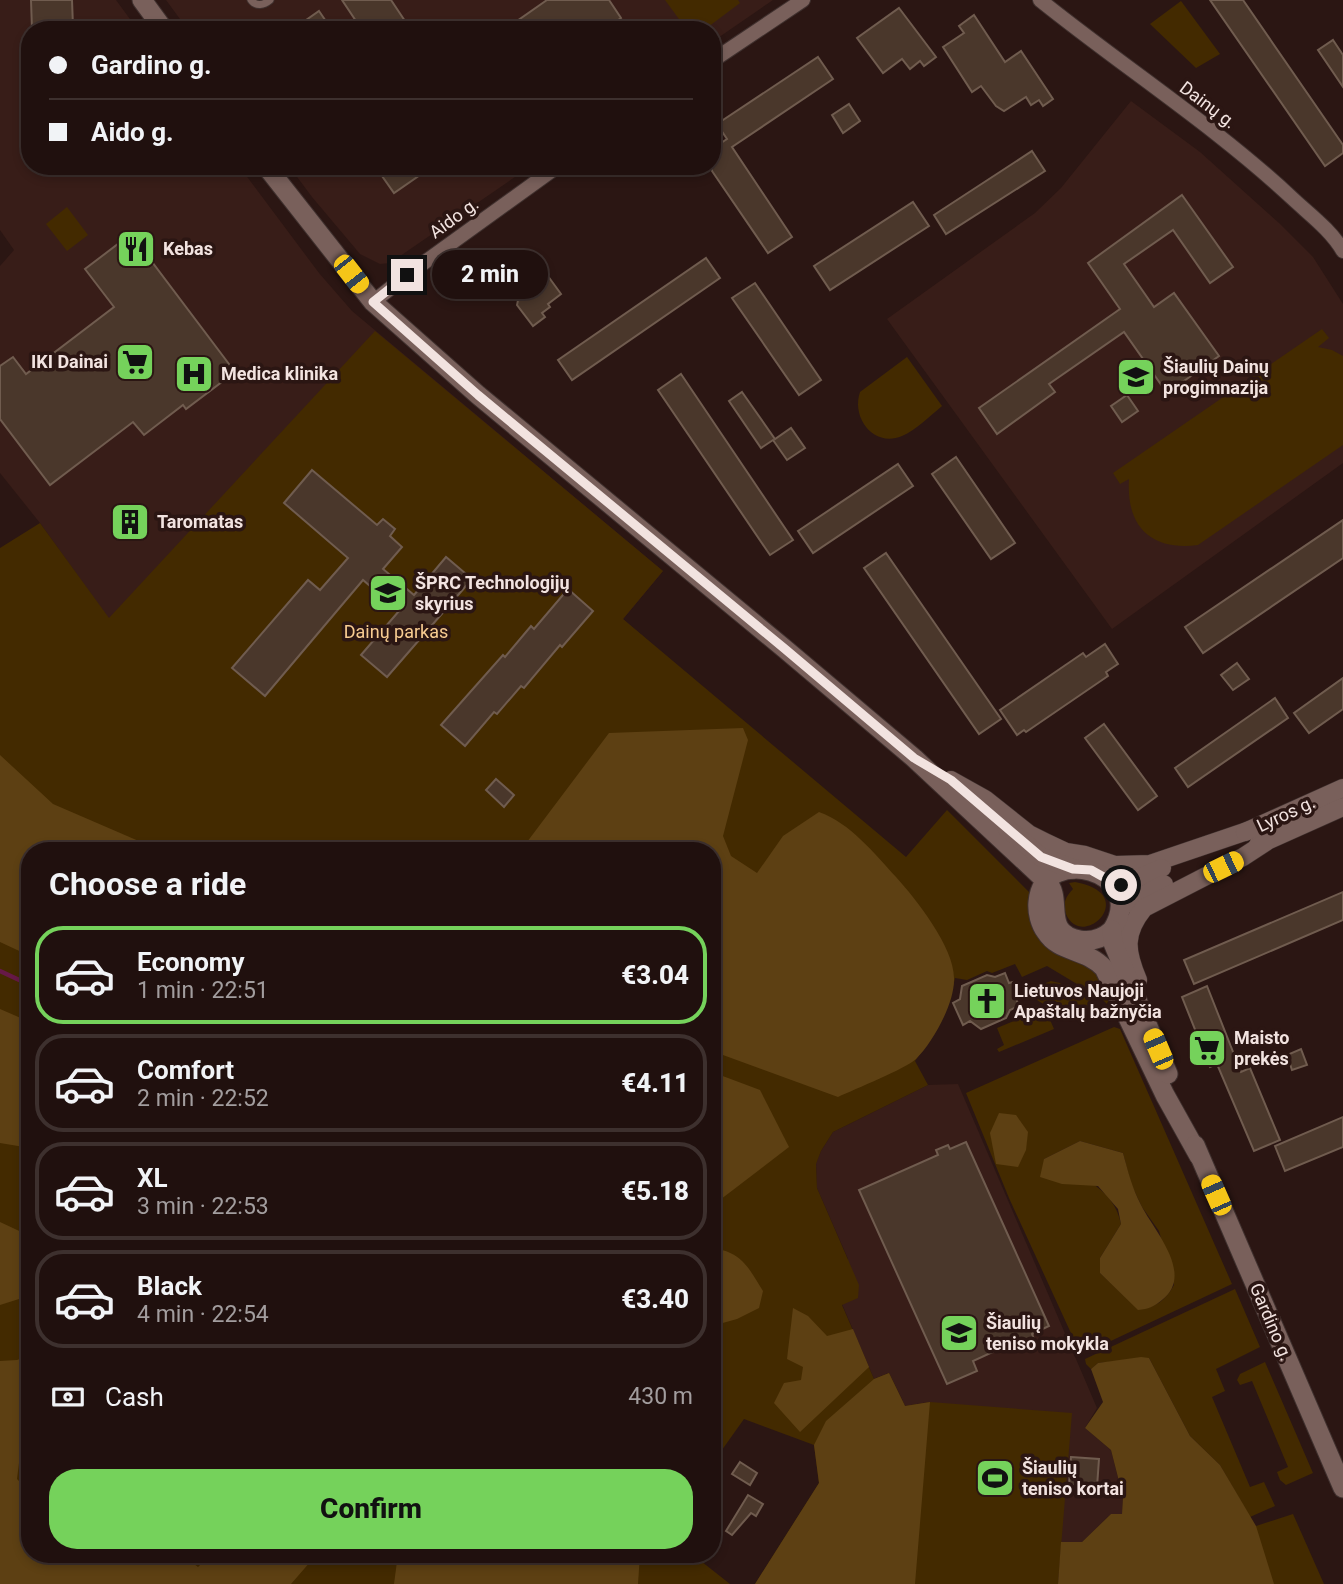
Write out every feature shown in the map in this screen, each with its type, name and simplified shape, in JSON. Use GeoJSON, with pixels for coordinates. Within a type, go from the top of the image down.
{"type":"FeatureCollection","features":[{"type":"Feature","properties":{"kind":"main road"},"geometry":{"type":"LineString","coordinates":[[142,0],[157,21]]}},
{"type":"Feature","properties":{"kind":"main road"},"geometry":{"type":"LineString","coordinates":[[273,175],[373,302],[478,395],[914,758],[951,780],[1041,857],[1073,869]]}},
{"type":"Feature","properties":{"kind":"main road"},"geometry":{"type":"LineString","coordinates":[[914,758],[934,787],[1030,881],[1043,890],[1054,893],[1053,912],[1064,933],[1085,940],[1101,937],[1112,930],[1120,915],[1120,898],[1112,885],[1091,870],[1062,871],[1043,890]]}},
{"type":"Feature","properties":{"kind":"main road","name":"Gardino g."},"geometry":{"type":"LineString","coordinates":[[1043,890],[1040,919],[1046,932],[1062,947],[1088,955],[1104,968],[1165,1095],[1199,1156]]}},
{"type":"Feature","properties":{"kind":"main road","name":"Gardino g."},"geometry":{"type":"LineString","coordinates":[[1112,930],[1113,943],[1199,1156],[1343,1488]]}},
{"type":"Feature","properties":{"kind":"street"},"geometry":{"type":"LineString","coordinates":[[721,55],[803,0]]}},
{"type":"Feature","properties":{"kind":"street","name":"Dainų g."},"geometry":{"type":"LineString","coordinates":[[1040,0],[1279,186],[1336,239],[1343,251]]}},
{"type":"Feature","properties":{"kind":"street","name":"Aido g."},"geometry":{"type":"LineString","coordinates":[[373,302],[546,175]]}},
{"type":"Feature","properties":{"kind":"street"},"geometry":{"type":"LineString","coordinates":[[951,780],[985,799],[1029,834],[1066,852],[1115,865],[1150,864],[1261,835]]}},
{"type":"Feature","properties":{"kind":"street","name":"Lyros g."},"geometry":{"type":"LineString","coordinates":[[1121,906],[1261,835],[1343,788]]}},
{"type":"Feature","properties":{"kind":"street","name":"Lyros g."},"geometry":{"type":"LineString","coordinates":[[1112,885],[1128,882],[1343,807]]}},
{"type":"Feature","properties":{"kind":"street"},"geometry":{"type":"LineString","coordinates":[[1165,1067],[1157,1029],[1129,953],[1129,936],[1133,922],[1151,903],[1242,857],[1261,835]]}},
{"type":"Feature","properties":{"kind":"lane"},"geometry":{"type":"LineString","coordinates":[[251,0],[258,5],[270,0]]}},
{"type":"Feature","properties":{"kind":"shaded area"},"geometry":{"type":"Polygon","coordinates":[[[0,0],[116,0],[131,21],[21,21],[21,175],[246,175],[319,273],[352,311],[663,571],[623,619],[667,657],[172,842],[150,842],[108,618],[40,523],[0,473],[0,266],[14,250],[0,230],[0,0]]]}},
{"type":"Feature","properties":{"kind":"shaded area"},"geometry":{"type":"Polygon","coordinates":[[[166,0],[773,0],[721,36],[721,21],[181,21],[166,0]]]}},
{"type":"Feature","properties":{"kind":"shaded area","name":"Šiaulių Dainų progimnazija"},"geometry":{"type":"Polygon","coordinates":[[[1131,101],[1200,152],[1279,223],[1313,257],[1343,304],[1343,463],[1112,629],[887,319],[1035,213],[1061,188],[1131,101]]]}},
{"type":"Feature","properties":{"kind":"shaded area"},"geometry":{"type":"Polygon","coordinates":[[[296,175],[518,175],[390,263],[380,264],[360,254],[296,175]]]}},
{"type":"Feature","properties":{"kind":"shaded area"},"geometry":{"type":"Polygon","coordinates":[[[743,728],[748,740],[723,836],[731,856],[757,873],[783,836],[819,812],[841,823],[879,858],[923,910],[941,938],[952,966],[953,988],[947,1010],[936,1032],[916,1059],[838,1097],[721,1054],[721,842],[527,842],[609,733],[743,728]]]}},
{"type":"Feature","properties":{"kind":"shaded area"},"geometry":{"type":"Polygon","coordinates":[[[0,755],[53,804],[141,842],[21,842],[21,952],[0,942],[0,755]]]}},
{"type":"Feature","properties":{"kind":"shaded area"},"geometry":{"type":"Polygon","coordinates":[[[0,1009],[21,1018],[21,1146],[0,1143],[0,1009]]]}},
{"type":"Feature","properties":{"kind":"shaded area"},"geometry":{"type":"Polygon","coordinates":[[[721,1075],[760,1090],[789,1147],[721,1199],[721,1075]]]}},
{"type":"Feature","properties":{"kind":"shaded area","name":"Šiaulių teniso mokykla"},"geometry":{"type":"Polygon","coordinates":[[[958,1084],[1097,1408],[1085,1428],[1111,1450],[1123,1497],[1122,1515],[1111,1514],[1082,1542],[1061,1542],[1058,1584],[930,1402],[905,1406],[889,1373],[874,1379],[842,1304],[848,1259],[817,1188],[816,1163],[833,1132],[928,1085],[958,1084]]]}},
{"type":"Feature","properties":{"kind":"shaded area"},"geometry":{"type":"Polygon","coordinates":[[[999,1113],[1016,1115],[1028,1132],[1026,1150],[1018,1167],[996,1164],[990,1133],[999,1113]]]}},
{"type":"Feature","properties":{"kind":"shaded area"},"geometry":{"type":"Polygon","coordinates":[[[1080,1141],[1123,1153],[1138,1199],[1169,1252],[1174,1278],[1171,1290],[1151,1307],[1138,1310],[1100,1273],[1100,1258],[1121,1224],[1118,1209],[1098,1186],[1062,1184],[1040,1177],[1044,1159],[1080,1141]]]}},
{"type":"Feature","properties":{"kind":"shaded area"},"geometry":{"type":"Polygon","coordinates":[[[0,1222],[21,1232],[21,1300],[0,1305],[0,1222]]]}},
{"type":"Feature","properties":{"kind":"shaded area"},"geometry":{"type":"Polygon","coordinates":[[[721,1250],[743,1262],[763,1291],[759,1308],[721,1323],[721,1250]]]}},
{"type":"Feature","properties":{"kind":"shaded area"},"geometry":{"type":"Polygon","coordinates":[[[793,1308],[808,1316],[827,1336],[853,1329],[869,1367],[800,1432],[774,1403],[784,1383],[801,1380],[803,1367],[787,1359],[793,1308]]]}},
{"type":"Feature","properties":{"kind":"shaded area"},"geometry":{"type":"Polygon","coordinates":[[[21,1358],[21,1447],[17,1479],[21,1483],[21,1563],[193,1563],[198,1567],[202,1563],[309,1563],[291,1584],[0,1584],[0,1361],[21,1358]]]}},
{"type":"Feature","properties":{"kind":"shaded area"},"geometry":{"type":"Polygon","coordinates":[[[1149,1358],[1190,1436],[1220,1465],[1256,1526],[1274,1584],[1058,1584],[1061,1542],[1082,1542],[1111,1514],[1122,1514],[1123,1497],[1111,1450],[1085,1428],[1103,1402],[1091,1369],[1098,1363],[1149,1358]]]}},
{"type":"Feature","properties":{"kind":"shaded area"},"geometry":{"type":"Polygon","coordinates":[[[889,1373],[905,1406],[930,1402],[915,1584],[755,1584],[819,1483],[814,1445],[826,1421],[874,1379],[889,1373]]]}},
{"type":"Feature","properties":{"kind":"shaded area"},"geometry":{"type":"Polygon","coordinates":[[[397,1563],[639,1563],[638,1584],[394,1584],[397,1563]]]}},
{"type":"Feature","properties":{"kind":"green space"},"geometry":{"type":"Polygon","coordinates":[[[665,0],[738,0],[740,3],[716,21],[680,21],[665,0]]]}},
{"type":"Feature","properties":{"kind":"green space"},"geometry":{"type":"Polygon","coordinates":[[[1181,1],[1220,54],[1196,68],[1150,24],[1181,1]]]}},
{"type":"Feature","properties":{"kind":"green space"},"geometry":{"type":"Polygon","coordinates":[[[67,207],[88,235],[67,251],[46,224],[67,207]]]}},
{"type":"Feature","properties":{"kind":"green space"},"geometry":{"type":"Polygon","coordinates":[[[1322,329],[1329,338],[1318,347],[1343,356],[1343,445],[1198,545],[1167,544],[1144,532],[1132,510],[1129,479],[1120,484],[1113,473],[1322,329]]]}},
{"type":"Feature","properties":{"kind":"green space","name":"Dainų parkas"},"geometry":{"type":"Polygon","coordinates":[[[375,331],[663,571],[623,619],[906,857],[947,810],[1030,893],[1046,946],[1062,957],[1094,967],[1111,1004],[1109,1006],[1047,966],[1022,977],[1015,964],[992,973],[987,971],[967,980],[955,978],[940,1022],[915,1061],[928,1085],[833,1132],[816,1164],[817,1188],[859,1285],[858,1298],[842,1305],[874,1379],[889,1373],[905,1406],[930,1402],[1072,1413],[1058,1584],[755,1584],[819,1483],[814,1445],[744,1419],[721,1451],[721,842],[21,842],[21,1563],[703,1563],[730,1584],[0,1584],[0,548],[40,523],[109,618],[375,331]]]}},
{"type":"Feature","properties":{"kind":"green space"},"geometry":{"type":"Polygon","coordinates":[[[907,357],[942,406],[902,436],[882,438],[874,434],[862,421],[858,402],[860,392],[907,357]]]}},
{"type":"Feature","properties":{"kind":"green space"},"geometry":{"type":"Polygon","coordinates":[[[1075,882],[1095,888],[1104,897],[1106,907],[1102,917],[1094,924],[1084,927],[1074,924],[1066,914],[1065,900],[1073,889],[1069,883],[1075,882]]]}},
{"type":"Feature","properties":{"kind":"green space"},"geometry":{"type":"Polygon","coordinates":[[[1051,981],[1060,983],[1095,1003],[1094,1009],[1082,1013],[1059,1010],[1040,1002],[1027,990],[1051,981]]]}},
{"type":"Feature","properties":{"kind":"green space"},"geometry":{"type":"Polygon","coordinates":[[[1045,1008],[1054,1029],[999,1052],[997,1049],[1004,1045],[997,1028],[1045,1008]]]}},
{"type":"Feature","properties":{"kind":"green space"},"geometry":{"type":"Polygon","coordinates":[[[1114,1027],[1120,1029],[1232,1284],[1081,1355],[1009,1198],[966,1093],[1114,1027]],[[1080,1141],[1044,1159],[1092,1183],[1110,1200],[1121,1224],[1100,1258],[1100,1273],[1138,1309],[1144,1309],[1159,1303],[1174,1285],[1159,1231],[1142,1207],[1131,1184],[1123,1153],[1080,1141]]]}},
{"type":"Feature","properties":{"kind":"green space"},"geometry":{"type":"Polygon","coordinates":[[[1235,1289],[1260,1347],[1216,1369],[1225,1391],[1212,1397],[1250,1487],[1264,1482],[1275,1506],[1250,1517],[1220,1465],[1190,1436],[1149,1358],[1098,1363],[1091,1369],[1085,1359],[1235,1289]]]}},
{"type":"Feature","properties":{"kind":"green space"},"geometry":{"type":"Polygon","coordinates":[[[1265,1362],[1313,1473],[1286,1485],[1277,1472],[1288,1467],[1252,1381],[1240,1385],[1237,1380],[1240,1374],[1265,1362]]]}},
{"type":"Feature","properties":{"kind":"green space"},"geometry":{"type":"Polygon","coordinates":[[[1293,1514],[1324,1584],[1120,1584],[1256,1526],[1293,1514]]]}},
{"type":"Feature","properties":{"kind":"building"},"geometry":{"type":"Polygon","coordinates":[[[31,0],[72,0],[73,21],[32,21],[31,0]]]}},
{"type":"Feature","properties":{"kind":"building"},"geometry":{"type":"Polygon","coordinates":[[[342,0],[391,0],[405,21],[356,21],[342,0]]]}},
{"type":"Feature","properties":{"kind":"building"},"geometry":{"type":"Polygon","coordinates":[[[547,0],[609,0],[621,18],[617,21],[517,21],[547,0]]]}},
{"type":"Feature","properties":{"kind":"building"},"geometry":{"type":"Polygon","coordinates":[[[1210,0],[1243,0],[1343,145],[1343,153],[1325,166],[1210,0]]]}},
{"type":"Feature","properties":{"kind":"building"},"geometry":{"type":"Polygon","coordinates":[[[899,8],[936,57],[924,66],[920,61],[910,69],[902,59],[883,73],[857,38],[899,8]]]}},
{"type":"Feature","properties":{"kind":"building"},"geometry":{"type":"Polygon","coordinates":[[[319,11],[326,21],[305,21],[319,11]]]}},
{"type":"Feature","properties":{"kind":"building"},"geometry":{"type":"Polygon","coordinates":[[[974,15],[1005,62],[1021,51],[1053,99],[1043,106],[1039,100],[1031,105],[1026,97],[1004,111],[996,106],[981,86],[972,92],[943,47],[964,33],[959,26],[974,15]]]}},
{"type":"Feature","properties":{"kind":"building"},"geometry":{"type":"Polygon","coordinates":[[[1333,40],[1343,55],[1343,87],[1318,50],[1333,40]]]}},
{"type":"Feature","properties":{"kind":"building"},"geometry":{"type":"Polygon","coordinates":[[[818,57],[833,79],[732,147],[792,237],[768,253],[715,175],[721,175],[721,143],[727,139],[721,130],[721,121],[818,57]]]}},
{"type":"Feature","properties":{"kind":"building"},"geometry":{"type":"Polygon","coordinates":[[[849,104],[860,121],[843,133],[832,115],[849,104]]]}},
{"type":"Feature","properties":{"kind":"building"},"geometry":{"type":"Polygon","coordinates":[[[1032,151],[1045,171],[946,234],[934,215],[1032,151]]]}},
{"type":"Feature","properties":{"kind":"building"},"geometry":{"type":"Polygon","coordinates":[[[381,175],[420,175],[394,193],[381,175]]]}},
{"type":"Feature","properties":{"kind":"building"},"geometry":{"type":"Polygon","coordinates":[[[1182,195],[1233,267],[1210,283],[1173,230],[1124,264],[1154,307],[1174,293],[1219,356],[1167,393],[1124,332],[1049,384],[1055,392],[997,434],[979,408],[1120,309],[1088,263],[1182,195]]]}},
{"type":"Feature","properties":{"kind":"building"},"geometry":{"type":"Polygon","coordinates":[[[913,202],[929,226],[830,290],[814,266],[913,202]]]}},
{"type":"Feature","properties":{"kind":"building","name":"IKI Dainai"},"geometry":{"type":"Polygon","coordinates":[[[131,234],[235,372],[186,409],[183,405],[144,435],[133,422],[50,485],[0,419],[0,366],[13,357],[26,374],[114,307],[85,269],[131,234]]]}},
{"type":"Feature","properties":{"kind":"building"},"geometry":{"type":"Polygon","coordinates":[[[706,258],[720,278],[572,380],[558,360],[706,258]]]}},
{"type":"Feature","properties":{"kind":"building"},"geometry":{"type":"Polygon","coordinates":[[[545,272],[561,294],[548,304],[550,307],[542,313],[545,317],[533,326],[517,305],[520,291],[545,272]]]}},
{"type":"Feature","properties":{"kind":"building"},"geometry":{"type":"Polygon","coordinates":[[[755,283],[821,380],[799,395],[732,298],[755,283]]]}},
{"type":"Feature","properties":{"kind":"building"},"geometry":{"type":"Polygon","coordinates":[[[681,374],[793,540],[770,555],[658,390],[681,374]]]}},
{"type":"Feature","properties":{"kind":"building"},"geometry":{"type":"Polygon","coordinates":[[[742,392],[775,439],[791,428],[805,448],[787,460],[773,440],[761,448],[729,401],[742,392]]]}},
{"type":"Feature","properties":{"kind":"building"},"geometry":{"type":"Polygon","coordinates":[[[1127,395],[1138,411],[1122,422],[1111,406],[1127,395]]]}},
{"type":"Feature","properties":{"kind":"building"},"geometry":{"type":"Polygon","coordinates":[[[956,457],[1015,543],[991,559],[932,474],[956,457]]]}},
{"type":"Feature","properties":{"kind":"building"},"geometry":{"type":"Polygon","coordinates":[[[898,464],[913,486],[813,553],[798,531],[898,464]]]}},
{"type":"Feature","properties":{"kind":"building"},"geometry":{"type":"Polygon","coordinates":[[[312,470],[377,525],[383,519],[395,529],[390,536],[402,547],[383,569],[414,595],[446,557],[472,579],[387,677],[361,655],[399,611],[363,580],[265,696],[232,668],[308,580],[320,590],[348,558],[284,503],[312,470]]]}},
{"type":"Feature","properties":{"kind":"building"},"geometry":{"type":"Polygon","coordinates":[[[1343,520],[1343,558],[1203,653],[1185,627],[1343,520]]]}},
{"type":"Feature","properties":{"kind":"building"},"geometry":{"type":"Polygon","coordinates":[[[886,553],[1001,719],[979,734],[864,568],[886,553]]]}},
{"type":"Feature","properties":{"kind":"building"},"geometry":{"type":"Polygon","coordinates":[[[568,589],[593,611],[524,688],[521,686],[497,714],[494,712],[465,746],[441,725],[503,655],[505,657],[531,626],[534,629],[568,589]]]}},
{"type":"Feature","properties":{"kind":"building"},"geometry":{"type":"Polygon","coordinates":[[[1105,644],[1118,664],[1106,672],[1108,676],[1026,732],[1024,730],[1017,735],[1000,710],[1083,653],[1086,657],[1105,644]]]}},
{"type":"Feature","properties":{"kind":"building"},"geometry":{"type":"Polygon","coordinates":[[[1237,663],[1249,679],[1233,690],[1221,675],[1237,663]]]}},
{"type":"Feature","properties":{"kind":"building"},"geometry":{"type":"Polygon","coordinates":[[[1343,678],[1343,709],[1309,733],[1294,713],[1343,678]]]}},
{"type":"Feature","properties":{"kind":"building"},"geometry":{"type":"Polygon","coordinates":[[[1275,698],[1288,718],[1188,787],[1175,768],[1275,698]]]}},
{"type":"Feature","properties":{"kind":"building"},"geometry":{"type":"Polygon","coordinates":[[[1104,724],[1157,796],[1138,810],[1085,738],[1104,724]]]}},
{"type":"Feature","properties":{"kind":"building"},"geometry":{"type":"Polygon","coordinates":[[[496,779],[514,795],[504,807],[486,790],[496,779]]]}},
{"type":"Feature","properties":{"kind":"building"},"geometry":{"type":"Polygon","coordinates":[[[1343,892],[1343,920],[1194,984],[1184,960],[1343,892]]]}},
{"type":"Feature","properties":{"kind":"building","name":"Lietuvos Naujoji Apaštalų bažnyčia"},"geometry":{"type":"Polygon","coordinates":[[[1005,973],[1009,983],[1013,982],[1019,1006],[1010,1010],[1006,1018],[981,1029],[970,1021],[963,1025],[953,1003],[960,999],[962,986],[987,975],[995,977],[1005,973]]]}},
{"type":"Feature","properties":{"kind":"building"},"geometry":{"type":"Polygon","coordinates":[[[1207,986],[1241,1072],[1250,1068],[1280,1140],[1254,1151],[1217,1064],[1210,1067],[1182,997],[1207,986]]]}},
{"type":"Feature","properties":{"kind":"building"},"geometry":{"type":"Polygon","coordinates":[[[1301,1049],[1307,1065],[1292,1070],[1287,1055],[1301,1049]]]}},
{"type":"Feature","properties":{"kind":"building"},"geometry":{"type":"Polygon","coordinates":[[[1343,1117],[1343,1147],[1285,1171],[1275,1146],[1343,1117]]]}},
{"type":"Feature","properties":{"kind":"building"},"geometry":{"type":"Polygon","coordinates":[[[966,1142],[1049,1326],[1032,1334],[1034,1339],[1021,1345],[1019,1340],[973,1361],[977,1371],[947,1384],[859,1190],[938,1155],[936,1150],[948,1145],[950,1149],[966,1142]]]}},
{"type":"Feature","properties":{"kind":"building"},"geometry":{"type":"Polygon","coordinates":[[[1071,1457],[1099,1459],[1097,1487],[1069,1485],[1071,1457]]]}},
{"type":"Feature","properties":{"kind":"building"},"geometry":{"type":"Polygon","coordinates":[[[740,1462],[757,1473],[750,1485],[732,1474],[740,1462]]]}},
{"type":"Feature","properties":{"kind":"building"},"geometry":{"type":"Polygon","coordinates":[[[748,1495],[763,1504],[756,1516],[751,1513],[732,1535],[726,1531],[748,1495]]]}},
{"type":"Feature","properties":{"kind":"waterway"},"geometry":{"type":"LineString","coordinates":[[0,971],[21,981]]}},
{"type":"Feature","properties":{"kind":"place","name":"Kebas"},"geometry":{"type":"Point","coordinates":[136,249]}},
{"type":"Feature","properties":{"kind":"place","name":"IKI Dainai"},"geometry":{"type":"Point","coordinates":[135,362]}},
{"type":"Feature","properties":{"kind":"place","name":"Medica klinika"},"geometry":{"type":"Point","coordinates":[194,374]}},
{"type":"Feature","properties":{"kind":"place","name":"Šiaulių Dainų progimnazija"},"geometry":{"type":"Point","coordinates":[1136,377]}},
{"type":"Feature","properties":{"kind":"place","name":"Taromatas"},"geometry":{"type":"Point","coordinates":[130,522]}},
{"type":"Feature","properties":{"kind":"place","name":"ŠPRC Technologijų skyrius"},"geometry":{"type":"Point","coordinates":[388,593]}},
{"type":"Feature","properties":{"kind":"place","name":"Lietuvos Naujoji Apaštalų bažnyčia"},"geometry":{"type":"Point","coordinates":[987,1001]}},
{"type":"Feature","properties":{"kind":"place","name":"Maisto prekės"},"geometry":{"type":"Point","coordinates":[1207,1048]}},
{"type":"Feature","properties":{"kind":"place","name":"Šiaulių teniso mokykla"},"geometry":{"type":"Point","coordinates":[959,1333]}},
{"type":"Feature","properties":{"kind":"place","name":"Šiaulių teniso kortai"},"geometry":{"type":"Point","coordinates":[995,1478]}},
{"type":"Feature","properties":{"kind":"route"},"geometry":{"type":"LineString","coordinates":[[407,275],[373,302],[478,395],[914,758],[951,780],[1041,857],[1073,869],[1091,870],[1112,885],[1121,885]]}}]}
